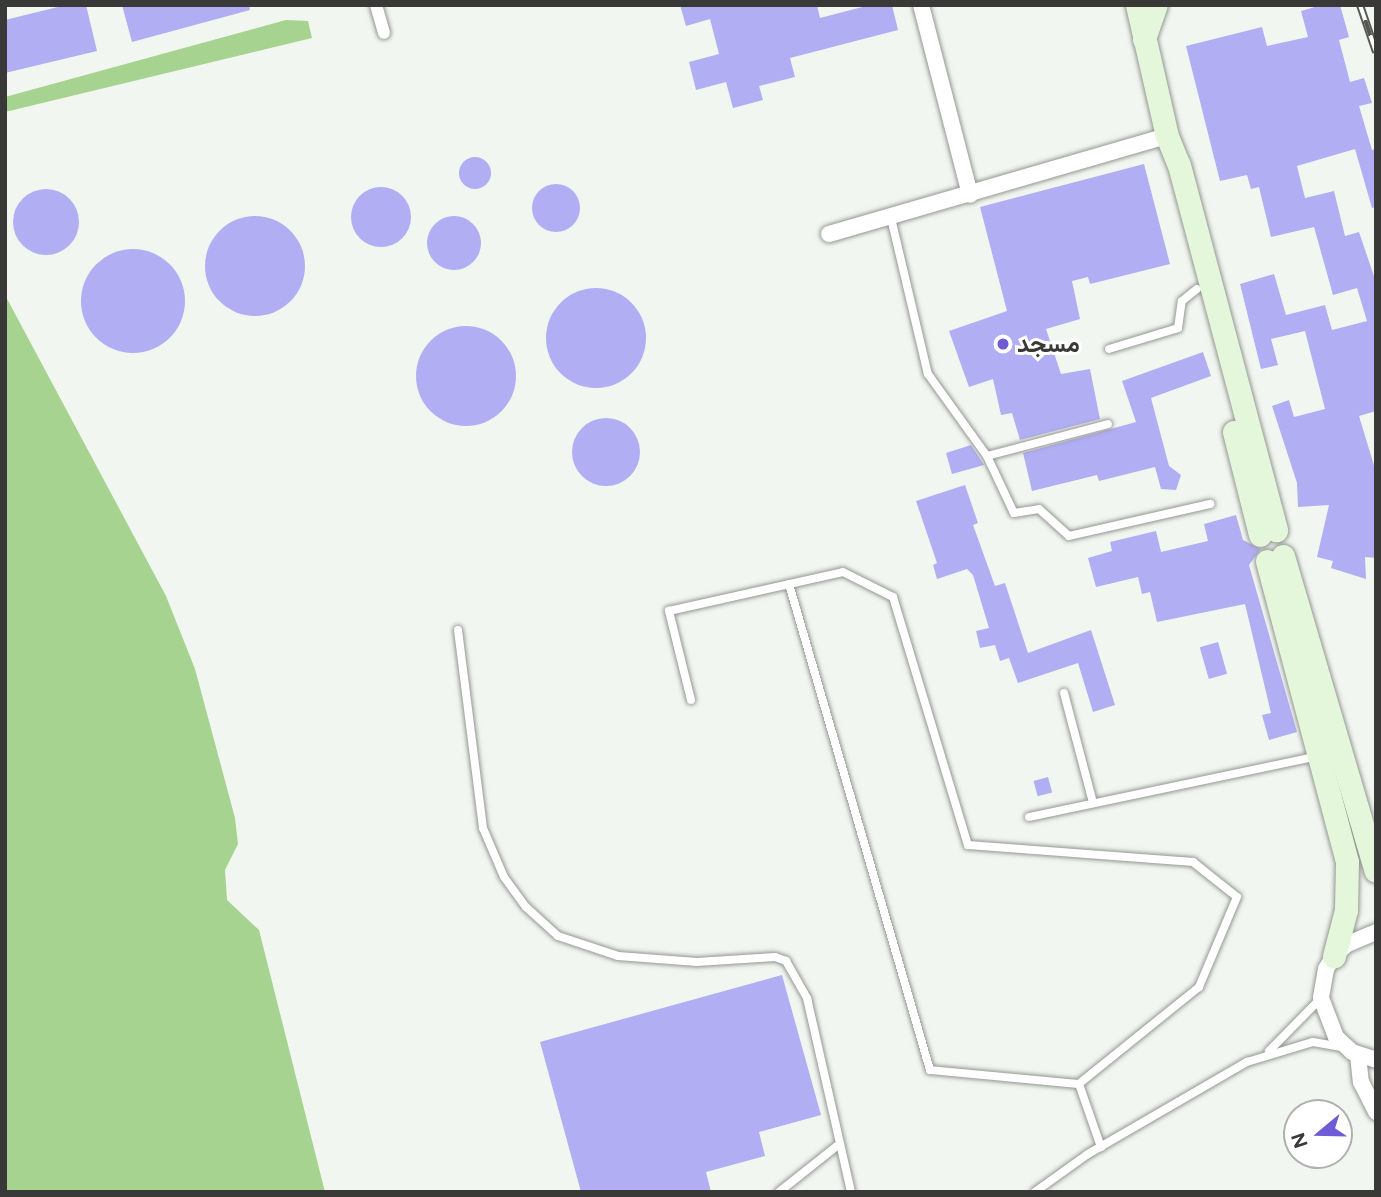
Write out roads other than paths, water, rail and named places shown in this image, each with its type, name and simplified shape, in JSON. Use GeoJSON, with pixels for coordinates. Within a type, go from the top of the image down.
{"type":"FeatureCollection","features":[{"type":"Feature","properties":{"kind":"main road"},"geometry":{"type":"LineString","coordinates":[[1137,5],[1168,138],[1180,166],[1228,379],[1268,533]]}},
{"type":"Feature","properties":{"kind":"main road"},"geometry":{"type":"LineString","coordinates":[[1144,39],[1156,5]]}},
{"type":"Feature","properties":{"kind":"main road"},"geometry":{"type":"LineString","coordinates":[[1168,138],[1166,163],[1197,289],[1228,379]]}},
{"type":"Feature","properties":{"kind":"main road"},"geometry":{"type":"LineString","coordinates":[[1334,956],[1346,910],[1348,874],[1275,558],[1376,871]]}},
{"type":"Feature","properties":{"kind":"street"},"geometry":{"type":"LineString","coordinates":[[376,5],[384,33]]}},
{"type":"Feature","properties":{"kind":"street"},"geometry":{"type":"LineString","coordinates":[[922,5],[970,195]]}},
{"type":"Feature","properties":{"kind":"street"},"geometry":{"type":"LineString","coordinates":[[829,234],[1168,138]]}},
{"type":"Feature","properties":{"kind":"street"},"geometry":{"type":"LineString","coordinates":[[1376,932],[1353,940],[1334,956],[1326,969],[1321,998],[1328,1026],[1352,1051],[1376,1060]]}},
{"type":"Feature","properties":{"kind":"street"},"geometry":{"type":"LineString","coordinates":[[1352,1051],[1361,1083],[1376,1112]]}},
{"type":"Feature","properties":{"kind":"lane"},"geometry":{"type":"LineString","coordinates":[[891,218],[928,374],[988,456],[1014,513],[1039,509],[1069,536],[1210,504]]}},
{"type":"Feature","properties":{"kind":"lane"},"geometry":{"type":"LineString","coordinates":[[1110,349],[1178,328],[1182,301],[1197,289]]}},
{"type":"Feature","properties":{"kind":"lane"},"geometry":{"type":"LineString","coordinates":[[988,456],[1108,424]]}},
{"type":"Feature","properties":{"kind":"lane"},"geometry":{"type":"LineString","coordinates":[[691,701],[669,611],[789,584],[843,572],[893,597],[968,845],[1193,862],[1237,897],[1199,987],[1079,1084],[930,1070],[789,584]]}},
{"type":"Feature","properties":{"kind":"lane"},"geometry":{"type":"LineString","coordinates":[[458,630],[484,828],[505,877],[526,907],[558,936],[618,956],[786,961],[807,998],[838,1145],[851,1192]]}},
{"type":"Feature","properties":{"kind":"lane"},"geometry":{"type":"LineString","coordinates":[[1064,693],[1093,803]]}},
{"type":"Feature","properties":{"kind":"lane"},"geometry":{"type":"LineString","coordinates":[[1029,817],[1321,755]]}},
{"type":"Feature","properties":{"kind":"lane"},"geometry":{"type":"LineString","coordinates":[[1035,1192],[1101,1147],[1267,1053],[1321,998]]}},
{"type":"Feature","properties":{"kind":"lane"},"geometry":{"type":"LineString","coordinates":[[1267,1053],[1313,1042],[1352,1051]]}},
{"type":"Feature","properties":{"kind":"lane"},"geometry":{"type":"LineString","coordinates":[[1079,1084],[1101,1147]]}},
{"type":"Feature","properties":{"kind":"lane"},"geometry":{"type":"LineString","coordinates":[[779,1192],[838,1145]]}},
{"type":"Feature","properties":{"kind":"railway"},"geometry":{"type":"LineString","coordinates":[[1360,5],[1376,52]]}},
{"type":"Feature","properties":{"kind":"place","name":"مسجد"},"geometry":{"type":"Point","coordinates":[1003,344]}}]}
